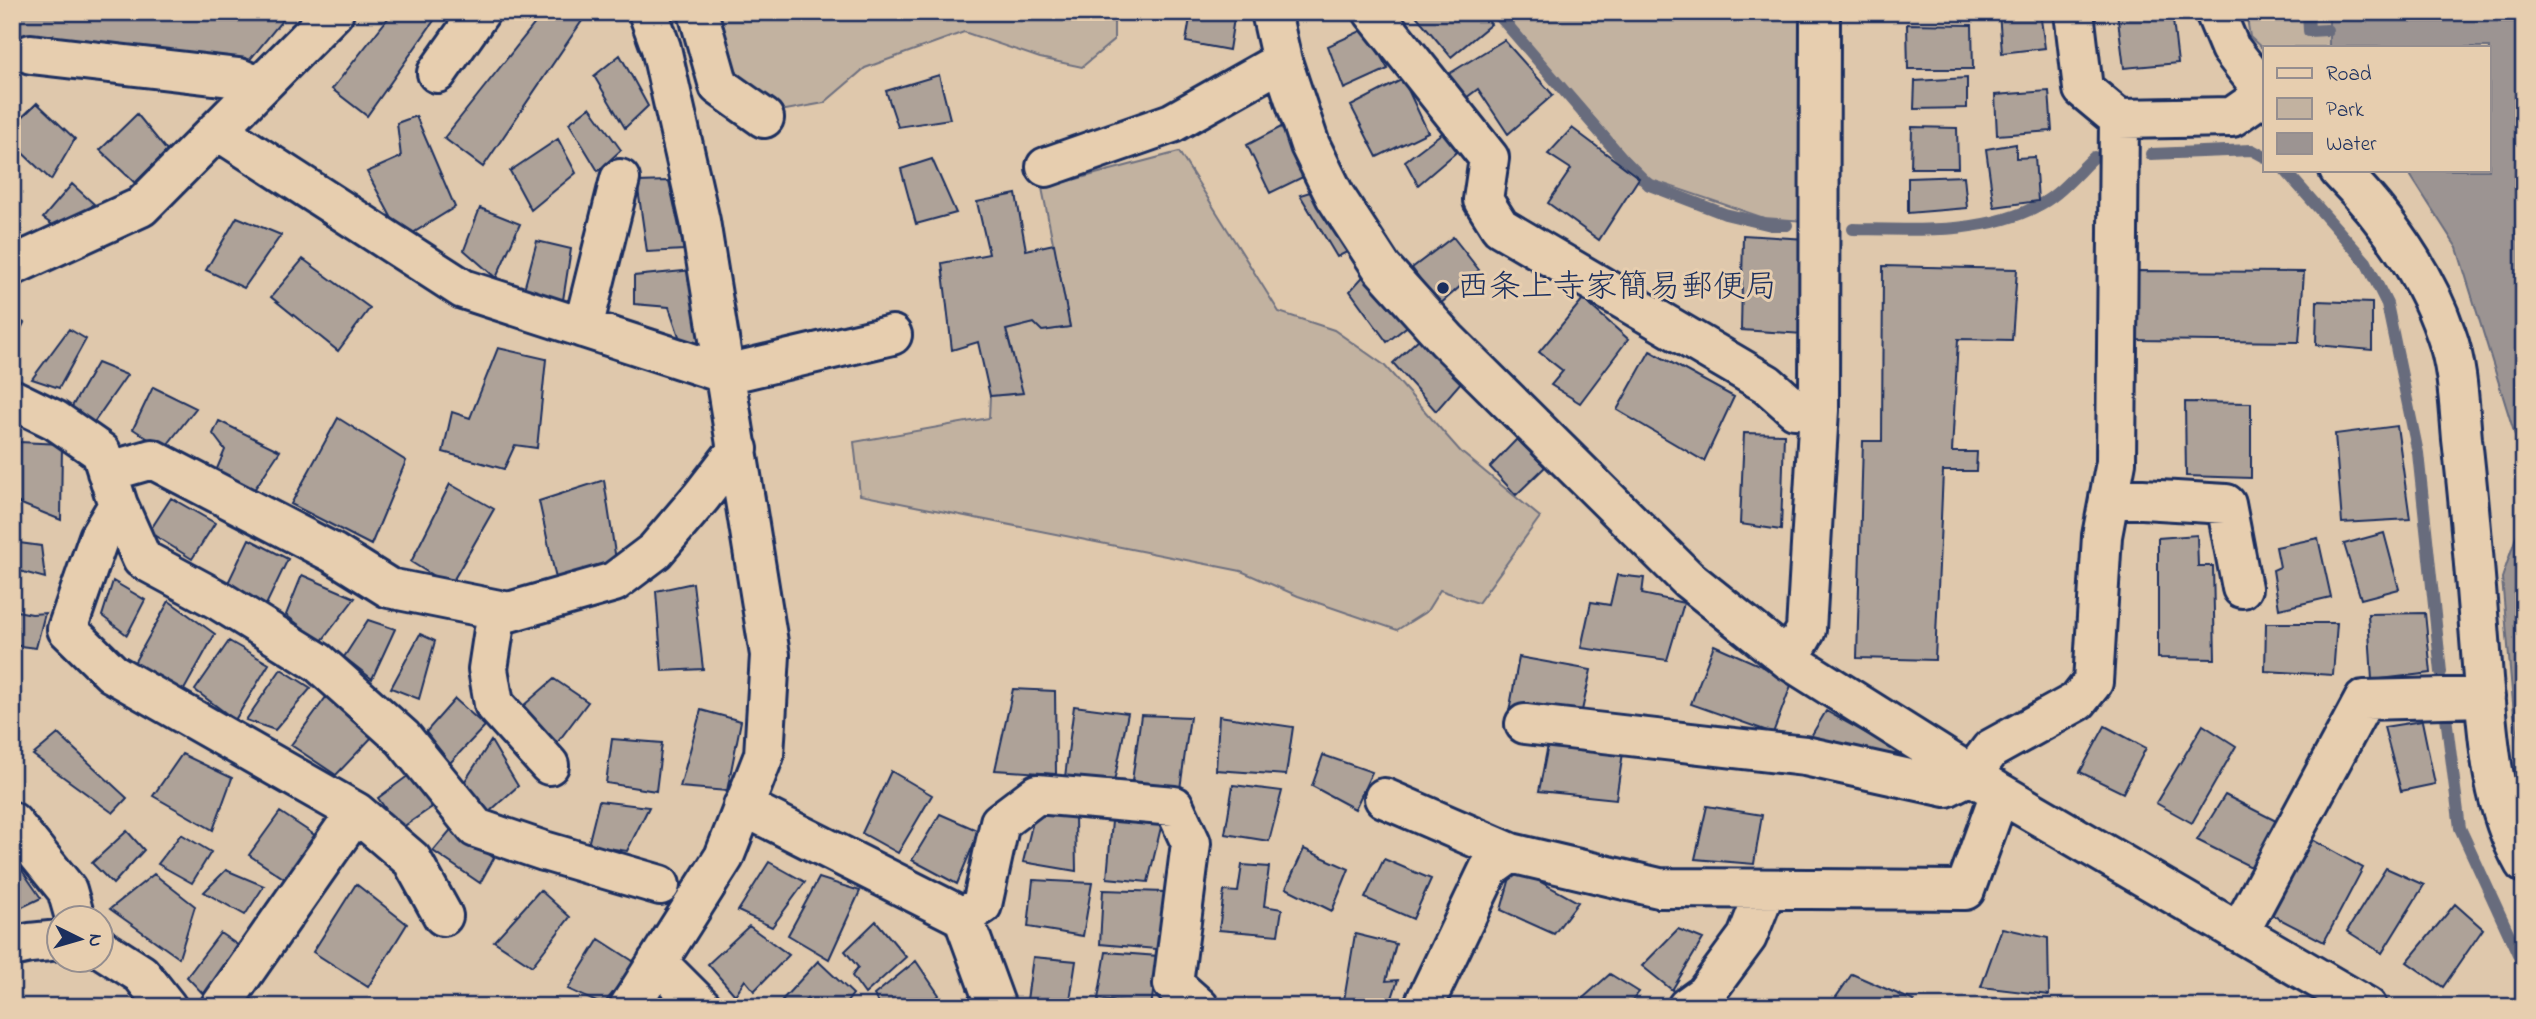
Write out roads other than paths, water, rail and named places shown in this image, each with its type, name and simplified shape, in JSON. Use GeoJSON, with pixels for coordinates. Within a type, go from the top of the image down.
{"type":"FeatureCollection","features":[{"type":"Feature","properties":{"kind":"street"},"geometry":{"type":"LineString","coordinates":[[12,266],[141,207],[334,12]]}},
{"type":"Feature","properties":{"kind":"street"},"geometry":{"type":"LineString","coordinates":[[437,73],[480,12]]}},
{"type":"Feature","properties":{"kind":"street"},"geometry":{"type":"LineString","coordinates":[[629,1007],[724,857],[764,755],[770,655],[700,221],[661,48],[649,12]]}},
{"type":"Feature","properties":{"kind":"street"},"geometry":{"type":"LineString","coordinates":[[698,12],[719,86],[764,118]]}},
{"type":"Feature","properties":{"kind":"street"},"geometry":{"type":"LineString","coordinates":[[1373,12],[1489,158],[1483,200],[1500,227],[1767,384],[1795,409],[1819,410]]}},
{"type":"Feature","properties":{"kind":"street"},"geometry":{"type":"LineString","coordinates":[[1788,660],[1806,630],[1819,410],[1821,12]]}},
{"type":"Feature","properties":{"kind":"street"},"geometry":{"type":"LineString","coordinates":[[2074,12],[2083,89],[2119,119],[2232,117],[2263,94]]}},
{"type":"Feature","properties":{"kind":"street"},"geometry":{"type":"LineString","coordinates":[[2215,12],[2230,48],[2263,90]]}},
{"type":"Feature","properties":{"kind":"street"},"geometry":{"type":"LineString","coordinates":[[1282,15],[1282,61],[1310,145],[1335,196],[1382,268],[1447,340],[1688,579],[1788,660],[1986,783],[2367,1007]]}},
{"type":"Feature","properties":{"kind":"street"},"geometry":{"type":"LineString","coordinates":[[31,54],[184,74],[239,78],[260,87]]}},
{"type":"Feature","properties":{"kind":"street"},"geometry":{"type":"LineString","coordinates":[[1046,167],[1172,123],[1282,61]]}},
{"type":"Feature","properties":{"kind":"street"},"geometry":{"type":"LineString","coordinates":[[1384,798],[1511,853],[1659,888],[1965,890],[1991,749],[2078,702],[2093,682],[2102,536],[2116,449],[2119,119]]}},
{"type":"Feature","properties":{"kind":"street"},"geometry":{"type":"LineString","coordinates":[[217,130],[463,289],[726,374],[892,335]]}},
{"type":"Feature","properties":{"kind":"street"},"geometry":{"type":"LineString","coordinates":[[2341,172],[2396,237],[2424,284],[2447,335],[2457,391],[2468,488],[2488,742],[2498,801],[2524,863]]}},
{"type":"Feature","properties":{"kind":"street"},"geometry":{"type":"LineString","coordinates":[[583,328],[620,179]]}},
{"type":"Feature","properties":{"kind":"street"},"geometry":{"type":"LineString","coordinates":[[12,399],[55,420],[101,452],[112,489],[142,559],[220,601],[318,662],[403,738],[477,828],[660,885]]}},
{"type":"Feature","properties":{"kind":"street"},"geometry":{"type":"LineString","coordinates":[[443,916],[412,860],[356,812],[112,673],[67,629],[99,537],[112,489],[152,459],[333,553],[389,588],[509,612],[614,582],[655,551],[738,449]]}},
{"type":"Feature","properties":{"kind":"street"},"geometry":{"type":"LineString","coordinates":[[2109,497],[2226,504],[2242,588]]}},
{"type":"Feature","properties":{"kind":"street"},"geometry":{"type":"LineString","coordinates":[[497,610],[488,669],[494,704],[549,765]]}},
{"type":"Feature","properties":{"kind":"street"},"geometry":{"type":"LineString","coordinates":[[2240,931],[2364,700],[2484,697]]}},
{"type":"Feature","properties":{"kind":"street"},"geometry":{"type":"LineString","coordinates":[[1525,724],[1805,756],[1946,787],[1986,783]]}},
{"type":"Feature","properties":{"kind":"street"},"geometry":{"type":"LineString","coordinates":[[963,917],[982,905],[1000,822],[1037,794],[1174,806],[1191,843],[1173,984],[1199,1007]]}},
{"type":"Feature","properties":{"kind":"street"},"geometry":{"type":"LineString","coordinates":[[743,806],[963,917],[996,1007]]}},
{"type":"Feature","properties":{"kind":"street"},"geometry":{"type":"LineString","coordinates":[[220,1007],[356,812]]}},
{"type":"Feature","properties":{"kind":"street"},"geometry":{"type":"LineString","coordinates":[[12,822],[67,890],[71,904]]}},
{"type":"Feature","properties":{"kind":"street"},"geometry":{"type":"LineString","coordinates":[[1423,1007],[1489,869],[1511,853]]}},
{"type":"Feature","properties":{"kind":"street"},"geometry":{"type":"LineString","coordinates":[[1688,1007],[1705,994],[1746,937],[1766,889]]}},
{"type":"Feature","properties":{"kind":"street"},"geometry":{"type":"LineString","coordinates":[[12,947],[46,941]]}},
{"type":"Feature","properties":{"kind":"street"},"geometry":{"type":"LineString","coordinates":[[116,958],[141,974],[167,1007]]}},
{"type":"Feature","properties":{"kind":"street"},"geometry":{"type":"LineString","coordinates":[[657,962],[702,1007]]}},
{"type":"Feature","properties":{"kind":"water"},"geometry":{"type":"Polygon","coordinates":[[[2329,12],[2524,12],[2524,769],[2514,714],[2502,578],[2518,531],[2518,445],[2457,248],[2408,172],[2490,172],[2490,46],[2329,46],[2329,12]]]}},
{"type":"Feature","properties":{"kind":"waterway"},"geometry":{"type":"LineString","coordinates":[[1496,12],[1622,158],[1649,185],[1725,214],[1771,225],[1787,225]]}},
{"type":"Feature","properties":{"kind":"waterway"},"geometry":{"type":"LineString","coordinates":[[2308,12],[2309,31],[2327,30]]}},
{"type":"Feature","properties":{"kind":"waterway"},"geometry":{"type":"LineString","coordinates":[[2151,154],[2252,150],[2263,156]]}},
{"type":"Feature","properties":{"kind":"waterway"},"geometry":{"type":"LineString","coordinates":[[1853,229],[1949,229],[1997,221],[2041,204],[2062,189],[2094,157]]}},
{"type":"Feature","properties":{"kind":"waterway"},"geometry":{"type":"LineString","coordinates":[[2287,172],[2366,262],[2387,304],[2418,453],[2441,672]]}},
{"type":"Feature","properties":{"kind":"waterway"},"geometry":{"type":"LineString","coordinates":[[2445,709],[2460,828],[2524,967]]}},
{"type":"Feature","properties":{"kind":"place","name":"西条上寺家簡易郵便局"},"geometry":{"type":"Point","coordinates":[1443,288]}}]}
